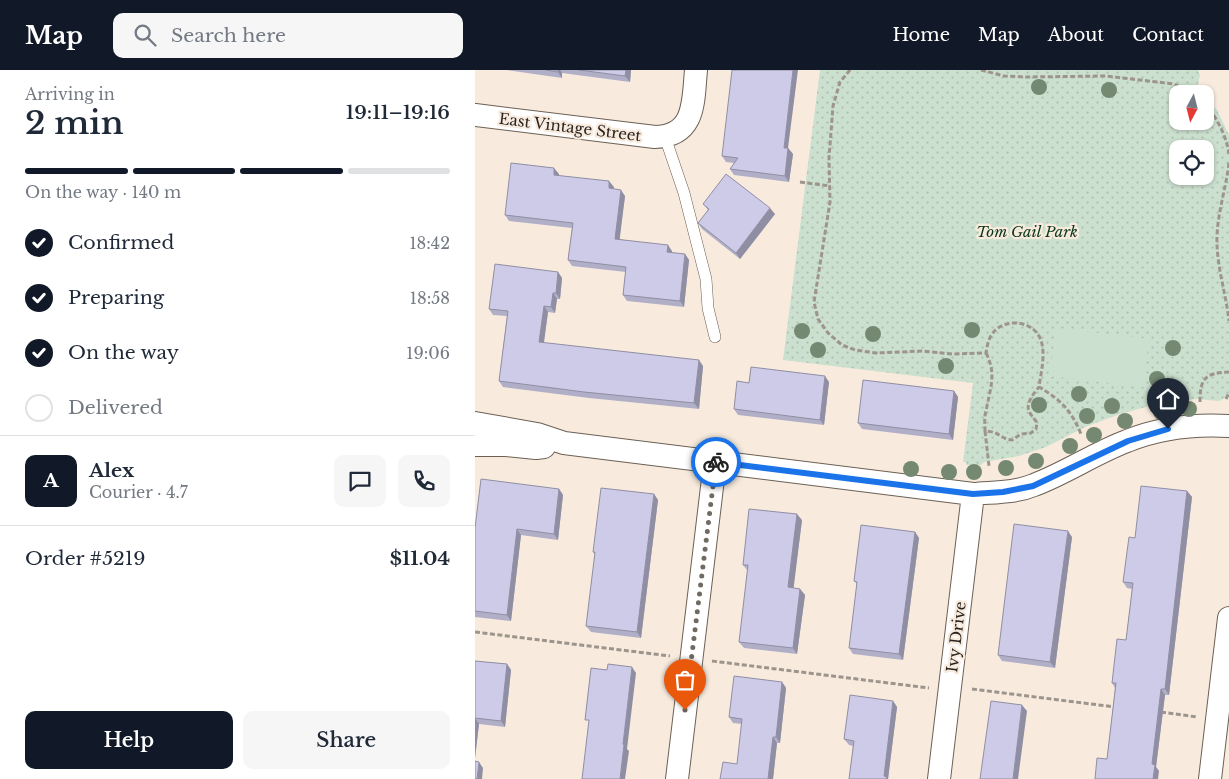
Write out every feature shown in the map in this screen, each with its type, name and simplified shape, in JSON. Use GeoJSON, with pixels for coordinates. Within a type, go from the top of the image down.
{"type":"FeatureCollection","features":[{"type":"Feature","properties":{"kind":"street"},"geometry":{"type":"LineString","coordinates":[[665,137],[675,134],[683,128],[688,120],[691,111],[696,70]]}},
{"type":"Feature","properties":{"kind":"street","name":"East Vintage Street"},"geometry":{"type":"LineString","coordinates":[[475,115],[665,137]]}},
{"type":"Feature","properties":{"kind":"street"},"geometry":{"type":"LineString","coordinates":[[475,423],[537,434],[564,444],[973,494],[1003,492],[1033,486],[1128,441],[1168,429],[1212,425],[1229,426]]}},
{"type":"Feature","properties":{"kind":"street"},"geometry":{"type":"LineString","coordinates":[[475,444],[536,448],[564,444]]}},
{"type":"Feature","properties":{"kind":"street"},"geometry":{"type":"LineString","coordinates":[[677,779],[715,462]]}},
{"type":"Feature","properties":{"kind":"street","name":"Ivy Drive"},"geometry":{"type":"LineString","coordinates":[[939,779],[973,494]]}},
{"type":"Feature","properties":{"kind":"street"},"geometry":{"type":"LineString","coordinates":[[1210,779],[1229,618]]}},
{"type":"Feature","properties":{"kind":"lane"},"geometry":{"type":"LineString","coordinates":[[665,137],[684,193],[706,279],[708,308],[715,338]]}},
{"type":"Feature","properties":{"kind":"path"},"geometry":{"type":"LineString","coordinates":[[850,70],[840,82],[833,106],[829,158],[831,186],[814,302],[818,319],[828,333],[842,345],[855,350],[876,354],[923,351],[952,354],[985,353]]}},
{"type":"Feature","properties":{"kind":"path"},"geometry":{"type":"LineString","coordinates":[[981,70],[1004,76],[1105,76],[1176,85]]}},
{"type":"Feature","properties":{"kind":"path"},"geometry":{"type":"LineString","coordinates":[[1214,115],[1227,141],[1229,154]]}},
{"type":"Feature","properties":{"kind":"path"},"geometry":{"type":"LineString","coordinates":[[1229,163],[1219,208],[1217,238],[1220,273],[1229,321]]}},
{"type":"Feature","properties":{"kind":"path"},"geometry":{"type":"LineString","coordinates":[[800,182],[831,186]]}},
{"type":"Feature","properties":{"kind":"path"},"geometry":{"type":"LineString","coordinates":[[985,353],[992,333],[1003,325],[1018,322],[1029,326],[1039,335],[1043,348],[1039,387],[1030,400],[1029,409],[1029,413],[1037,423],[1035,429],[1031,433],[1021,434],[1012,440],[1006,440],[998,432],[985,431]]}},
{"type":"Feature","properties":{"kind":"path"},"geometry":{"type":"LineString","coordinates":[[985,353],[991,362],[993,371],[985,412],[989,466]]}},
{"type":"Feature","properties":{"kind":"path"},"geometry":{"type":"LineString","coordinates":[[1200,402],[1200,387],[1203,379],[1217,372],[1229,372]]}},
{"type":"Feature","properties":{"kind":"path"},"geometry":{"type":"LineString","coordinates":[[1039,387],[1066,407],[1081,434]]}},
{"type":"Feature","properties":{"kind":"path"},"geometry":{"type":"LineString","coordinates":[[1226,400],[1229,393]]}},
{"type":"Feature","properties":{"kind":"path"},"geometry":{"type":"LineString","coordinates":[[475,632],[671,656]]}},
{"type":"Feature","properties":{"kind":"path"},"geometry":{"type":"LineString","coordinates":[[709,660],[930,688]]}},
{"type":"Feature","properties":{"kind":"path"},"geometry":{"type":"LineString","coordinates":[[967,689],[1121,708]]}},
{"type":"Feature","properties":{"kind":"path"},"geometry":{"type":"LineString","coordinates":[[1160,712],[1199,717]]}},
{"type":"Feature","properties":{"kind":"green space","name":"Tom Gail Park"},"geometry":{"type":"Polygon","coordinates":[[[820,70],[1198,70],[1200,75],[1198,85],[1169,85],[1169,130],[1214,130],[1214,106],[1229,135],[1229,396],[1219,401],[1196,399],[1153,405],[1120,414],[1085,427],[1046,447],[1019,456],[984,462],[981,465],[966,465],[966,462],[963,462],[973,383],[783,360],[820,70]]]}},
{"type":"Feature","properties":{"kind":"green space"},"geometry":{"type":"Polygon","coordinates":[[[1056,328],[1149,339],[1144,387],[1050,376],[1056,328]]]}},
{"type":"Feature","properties":{"kind":"building"},"geometry":{"type":"Polygon","coordinates":[[[579,70],[626,70],[625,76],[579,70]]]}},
{"type":"Feature","properties":{"kind":"building"},"geometry":{"type":"Polygon","coordinates":[[[732,70],[793,70],[784,148],[788,148],[785,176],[730,169],[738,158],[722,156],[732,70]]]}},
{"type":"Feature","properties":{"kind":"building"},"geometry":{"type":"Polygon","coordinates":[[[511,163],[554,168],[554,175],[609,181],[609,188],[621,190],[615,239],[668,245],[667,252],[685,254],[680,301],[623,295],[626,267],[568,260],[573,223],[505,215],[511,163]]]}},
{"type":"Feature","properties":{"kind":"building"},"geometry":{"type":"Polygon","coordinates":[[[726,174],[770,208],[736,253],[698,223],[709,209],[703,204],[726,174]]]}},
{"type":"Feature","properties":{"kind":"building"},"geometry":{"type":"Polygon","coordinates":[[[495,264],[558,272],[556,293],[553,293],[551,307],[544,306],[539,342],[699,360],[694,403],[499,381],[508,311],[489,309],[495,264]]]}},
{"type":"Feature","properties":{"kind":"building"},"geometry":{"type":"Polygon","coordinates":[[[751,367],[825,376],[820,420],[734,409],[737,381],[749,383],[751,367]]]}},
{"type":"Feature","properties":{"kind":"building"},"geometry":{"type":"Polygon","coordinates":[[[863,380],[954,391],[949,434],[858,423],[863,380]]]}},
{"type":"Feature","properties":{"kind":"building"},"geometry":{"type":"Polygon","coordinates":[[[481,479],[559,489],[554,534],[517,529],[507,615],[475,611],[475,528],[481,479]]]}},
{"type":"Feature","properties":{"kind":"building"},"geometry":{"type":"Polygon","coordinates":[[[1141,486],[1187,491],[1165,689],[1161,689],[1152,764],[1155,765],[1153,779],[1095,779],[1097,758],[1107,759],[1116,683],[1112,683],[1117,639],[1126,640],[1133,583],[1123,582],[1129,537],[1135,538],[1141,486]]]}},
{"type":"Feature","properties":{"kind":"building"},"geometry":{"type":"Polygon","coordinates":[[[601,488],[654,494],[637,632],[586,626],[601,488]]]}},
{"type":"Feature","properties":{"kind":"building"},"geometry":{"type":"Polygon","coordinates":[[[749,509],[797,514],[788,587],[800,589],[793,648],[739,642],[748,565],[743,565],[749,509]]]}},
{"type":"Feature","properties":{"kind":"building"},"geometry":{"type":"Polygon","coordinates":[[[1014,524],[1068,531],[1050,662],[998,655],[1014,524]]]}},
{"type":"Feature","properties":{"kind":"building"},"geometry":{"type":"Polygon","coordinates":[[[861,525],[915,532],[899,654],[849,648],[857,582],[854,581],[861,525]]]}},
{"type":"Feature","properties":{"kind":"building"},"geometry":{"type":"Polygon","coordinates":[[[475,661],[507,664],[501,721],[475,718],[475,661]]]}},
{"type":"Feature","properties":{"kind":"building"},"geometry":{"type":"Polygon","coordinates":[[[608,664],[632,667],[620,779],[582,779],[589,720],[585,720],[591,668],[607,670],[608,664]]]}},
{"type":"Feature","properties":{"kind":"building"},"geometry":{"type":"Polygon","coordinates":[[[734,676],[782,682],[776,737],[773,737],[768,779],[720,779],[723,762],[737,764],[742,719],[729,717],[734,676]]]}},
{"type":"Feature","properties":{"kind":"building"},"geometry":{"type":"Polygon","coordinates":[[[850,695],[893,701],[884,776],[887,777],[886,779],[849,779],[854,741],[844,739],[850,695]]]}},
{"type":"Feature","properties":{"kind":"building"},"geometry":{"type":"Polygon","coordinates":[[[991,701],[1022,705],[1013,779],[980,779],[991,701]]]}},
{"type":"Feature","properties":{"kind":"building"},"geometry":{"type":"Polygon","coordinates":[[[475,761],[479,762],[477,779],[475,779],[475,761]]]}},
{"type":"Feature","properties":{"kind":"way so far"},"geometry":{"type":"LineString","coordinates":[[685,710],[716,462]]}},
{"type":"Feature","properties":{"kind":"route"},"geometry":{"type":"LineString","coordinates":[[716,462],[973,494],[1003,492],[1033,486],[1128,441],[1168,429]]}}]}
